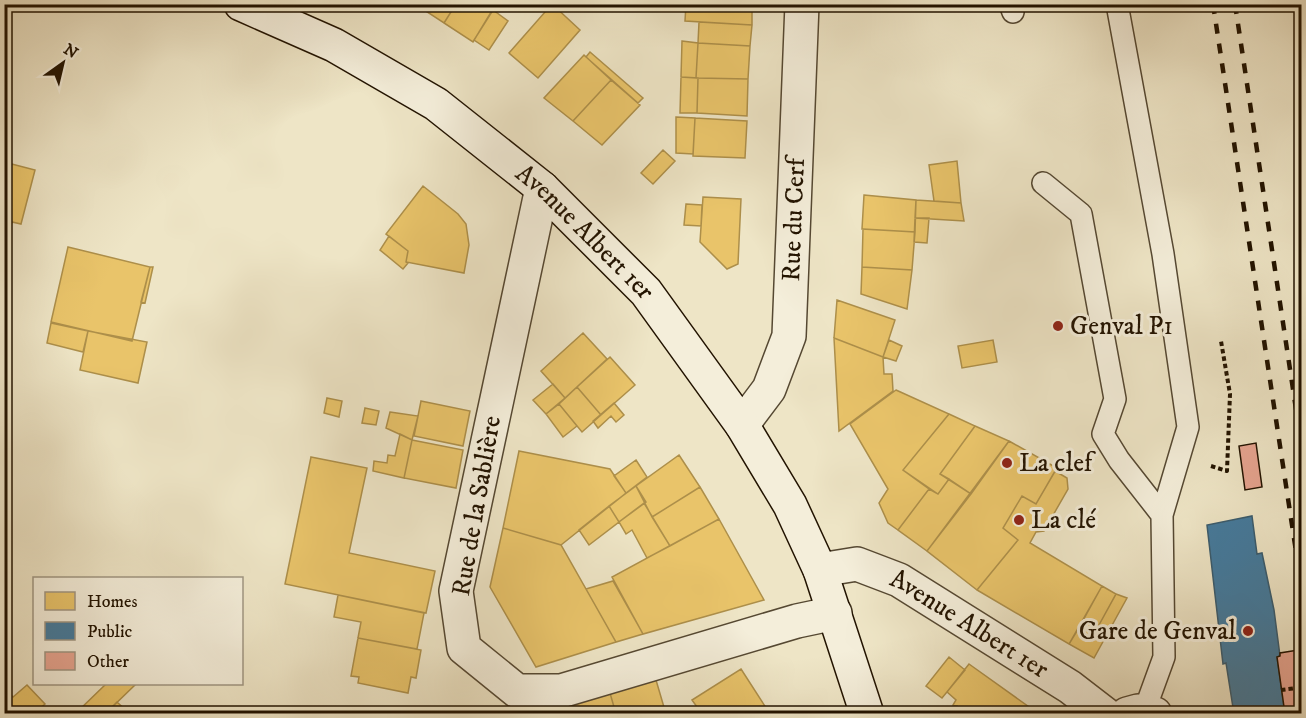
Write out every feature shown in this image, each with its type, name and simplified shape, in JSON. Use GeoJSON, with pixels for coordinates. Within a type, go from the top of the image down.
{"type":"FeatureCollection","features":[{"type":"Feature","properties":{"kind":"street","name":"Avenue Albert 1er"},"geometry":{"type":"LineString","coordinates":[[240,4],[334,45],[436,104],[542,188],[646,292],[742,425],[790,505],[820,570],[867,714]]}},
{"type":"Feature","properties":{"kind":"street","name":"Rue du Cerf"},"geometry":{"type":"LineString","coordinates":[[742,425],[769,389],[789,336],[802,4]]}},
{"type":"Feature","properties":{"kind":"street","name":"Rue de la Sablière"},"geometry":{"type":"LineString","coordinates":[[542,188],[456,591],[464,648],[516,691],[561,691],[796,621],[835,612]]}},
{"type":"Feature","properties":{"kind":"street","name":"Avenue Albert 1er"},"geometry":{"type":"LineString","coordinates":[[820,570],[857,564],[899,580],[1070,687],[1105,714]]}},
{"type":"Feature","properties":{"kind":"lane"},"geometry":{"type":"LineString","coordinates":[[1117,4],[1163,254],[1188,427],[1162,515],[1164,657],[1142,713]]}},
{"type":"Feature","properties":{"kind":"lane"},"geometry":{"type":"LineString","coordinates":[[1043,183],[1081,214],[1114,399],[1103,434],[1119,460],[1162,515]]}},
{"type":"Feature","properties":{"kind":"path"},"geometry":{"type":"LineString","coordinates":[[1211,466],[1227,471],[1230,394],[1221,341]]}},
{"type":"Feature","properties":{"kind":"path"},"geometry":{"type":"LineString","coordinates":[[1281,690],[1297,688]]}},
{"type":"Feature","properties":{"kind":"building: Homes"},"geometry":{"type":"Polygon","coordinates":[[[415,4],[456,4],[444,23],[415,4]]]}},
{"type":"Feature","properties":{"kind":"building: Homes"},"geometry":{"type":"Polygon","coordinates":[[[456,4],[496,4],[473,42],[444,23],[456,4]]]}},
{"type":"Feature","properties":{"kind":"building: Homes"},"geometry":{"type":"Polygon","coordinates":[[[552,4],[580,30],[538,78],[509,53],[552,4]]]}},
{"type":"Feature","properties":{"kind":"building: Homes"},"geometry":{"type":"Polygon","coordinates":[[[686,4],[752,4],[752,25],[685,21],[686,4]]]}},
{"type":"Feature","properties":{"kind":"building: Homes"},"geometry":{"type":"Polygon","coordinates":[[[493,10],[508,21],[489,50],[474,40],[493,10]]]}},
{"type":"Feature","properties":{"kind":"building: Homes"},"geometry":{"type":"Polygon","coordinates":[[[699,22],[752,25],[750,46],[698,43],[699,22]]]}},
{"type":"Feature","properties":{"kind":"building: Homes"},"geometry":{"type":"Polygon","coordinates":[[[682,41],[698,43],[696,78],[681,77],[682,41]]]}},
{"type":"Feature","properties":{"kind":"building: Homes"},"geometry":{"type":"Polygon","coordinates":[[[698,43],[750,46],[748,79],[696,78],[698,43]]]}},
{"type":"Feature","properties":{"kind":"building: Homes"},"geometry":{"type":"Polygon","coordinates":[[[590,52],[643,98],[638,103],[586,57],[590,52]]]}},
{"type":"Feature","properties":{"kind":"building: Homes"},"geometry":{"type":"Polygon","coordinates":[[[584,55],[611,80],[573,121],[544,98],[584,55]]]}},
{"type":"Feature","properties":{"kind":"building: Homes"},"geometry":{"type":"Polygon","coordinates":[[[681,77],[698,78],[697,113],[680,113],[681,77]]]}},
{"type":"Feature","properties":{"kind":"building: Homes"},"geometry":{"type":"Polygon","coordinates":[[[698,78],[748,79],[747,116],[697,113],[698,78]]]}},
{"type":"Feature","properties":{"kind":"building: Homes"},"geometry":{"type":"Polygon","coordinates":[[[611,80],[640,105],[602,145],[573,121],[611,80]]]}},
{"type":"Feature","properties":{"kind":"building: Homes"},"geometry":{"type":"Polygon","coordinates":[[[676,117],[695,118],[693,154],[676,153],[676,117]]]}},
{"type":"Feature","properties":{"kind":"building: Homes"},"geometry":{"type":"Polygon","coordinates":[[[695,118],[747,121],[745,158],[693,156],[695,118]]]}},
{"type":"Feature","properties":{"kind":"building: Homes"},"geometry":{"type":"Polygon","coordinates":[[[663,150],[675,161],[653,184],[641,173],[663,150]]]}},
{"type":"Feature","properties":{"kind":"building: Homes"},"geometry":{"type":"Polygon","coordinates":[[[957,161],[961,203],[934,201],[929,165],[957,161]]]}},
{"type":"Feature","properties":{"kind":"building: Homes"},"geometry":{"type":"Polygon","coordinates":[[[4,162],[35,170],[21,224],[12,222],[4,250],[4,162]]]}},
{"type":"Feature","properties":{"kind":"building: Homes"},"geometry":{"type":"Polygon","coordinates":[[[423,186],[458,214],[466,224],[469,245],[464,273],[406,262],[408,251],[386,234],[423,186]]]}},
{"type":"Feature","properties":{"kind":"building: Homes"},"geometry":{"type":"Polygon","coordinates":[[[864,195],[916,200],[915,232],[862,229],[864,195]]]}},
{"type":"Feature","properties":{"kind":"building: Homes"},"geometry":{"type":"Polygon","coordinates":[[[703,197],[741,199],[738,264],[727,269],[700,242],[703,197]]]}},
{"type":"Feature","properties":{"kind":"building: Homes"},"geometry":{"type":"Polygon","coordinates":[[[916,200],[961,203],[964,221],[915,218],[916,200]]]}},
{"type":"Feature","properties":{"kind":"building: Homes"},"geometry":{"type":"Polygon","coordinates":[[[686,204],[702,205],[701,226],[684,225],[686,204]]]}},
{"type":"Feature","properties":{"kind":"building: Homes"},"geometry":{"type":"Polygon","coordinates":[[[915,218],[929,218],[927,243],[914,242],[915,218]]]}},
{"type":"Feature","properties":{"kind":"building: Homes"},"geometry":{"type":"Polygon","coordinates":[[[863,229],[915,232],[912,270],[862,267],[863,229]]]}},
{"type":"Feature","properties":{"kind":"building: Homes"},"geometry":{"type":"Polygon","coordinates":[[[389,236],[408,251],[406,262],[408,263],[403,269],[380,250],[389,236]]]}},
{"type":"Feature","properties":{"kind":"building: Homes"},"geometry":{"type":"Polygon","coordinates":[[[68,247],[150,267],[132,341],[51,322],[68,247]]]}},
{"type":"Feature","properties":{"kind":"building: Homes"},"geometry":{"type":"Polygon","coordinates":[[[150,267],[153,267],[145,303],[141,302],[150,267]]]}},
{"type":"Feature","properties":{"kind":"building: Homes"},"geometry":{"type":"Polygon","coordinates":[[[862,267],[912,270],[907,309],[861,294],[862,267]]]}},
{"type":"Feature","properties":{"kind":"building: Homes"},"geometry":{"type":"Polygon","coordinates":[[[837,300],[895,320],[883,357],[834,338],[837,300]]]}},
{"type":"Feature","properties":{"kind":"building: Homes"},"geometry":{"type":"Polygon","coordinates":[[[51,323],[88,331],[83,352],[47,343],[51,323]]]}},
{"type":"Feature","properties":{"kind":"building: Homes"},"geometry":{"type":"Polygon","coordinates":[[[88,331],[147,342],[138,383],[80,370],[88,331]]]}},
{"type":"Feature","properties":{"kind":"building: Homes"},"geometry":{"type":"Polygon","coordinates":[[[583,333],[607,359],[565,398],[541,371],[583,333]]]}},
{"type":"Feature","properties":{"kind":"building: Homes"},"geometry":{"type":"Polygon","coordinates":[[[834,338],[883,357],[884,374],[892,374],[893,391],[839,431],[834,338]]]}},
{"type":"Feature","properties":{"kind":"building: Homes"},"geometry":{"type":"Polygon","coordinates":[[[889,340],[902,346],[896,361],[883,357],[889,340]]]}},
{"type":"Feature","properties":{"kind":"building: Homes"},"geometry":{"type":"Polygon","coordinates":[[[993,340],[997,362],[962,368],[958,346],[993,340]]]}},
{"type":"Feature","properties":{"kind":"building: Homes"},"geometry":{"type":"Polygon","coordinates":[[[610,357],[635,385],[601,415],[577,387],[610,357]]]}},
{"type":"Feature","properties":{"kind":"building: Homes"},"geometry":{"type":"Polygon","coordinates":[[[553,384],[565,398],[546,414],[533,400],[553,384]]]}},
{"type":"Feature","properties":{"kind":"building: Homes"},"geometry":{"type":"Polygon","coordinates":[[[577,387],[601,415],[582,432],[559,404],[577,387]]]}},
{"type":"Feature","properties":{"kind":"building: Homes"},"geometry":{"type":"Polygon","coordinates":[[[896,390],[949,414],[903,470],[929,489],[898,530],[888,523],[879,503],[888,489],[850,424],[896,390]]]}},
{"type":"Feature","properties":{"kind":"building: Homes"},"geometry":{"type":"Polygon","coordinates":[[[327,398],[342,401],[339,417],[324,413],[327,398]]]}},
{"type":"Feature","properties":{"kind":"building: Homes"},"geometry":{"type":"Polygon","coordinates":[[[421,401],[470,411],[463,446],[414,436],[421,401]]]}},
{"type":"Feature","properties":{"kind":"building: Homes"},"geometry":{"type":"Polygon","coordinates":[[[614,403],[624,415],[616,422],[611,416],[598,428],[593,421],[614,403]]]}},
{"type":"Feature","properties":{"kind":"building: Homes"},"geometry":{"type":"Polygon","coordinates":[[[559,404],[577,426],[563,437],[546,414],[559,404]]]}},
{"type":"Feature","properties":{"kind":"building: Homes"},"geometry":{"type":"Polygon","coordinates":[[[365,408],[379,411],[376,425],[362,423],[365,408]]]}},
{"type":"Feature","properties":{"kind":"building: Homes"},"geometry":{"type":"Polygon","coordinates":[[[390,412],[418,416],[412,440],[386,428],[390,412]]]}},
{"type":"Feature","properties":{"kind":"building: Homes"},"geometry":{"type":"Polygon","coordinates":[[[949,414],[975,426],[940,474],[949,479],[938,494],[903,470],[949,414]]]}},
{"type":"Feature","properties":{"kind":"building: Homes"},"geometry":{"type":"Polygon","coordinates":[[[975,426],[1009,441],[971,494],[940,474],[975,426]]]}},
{"type":"Feature","properties":{"kind":"building: Homes"},"geometry":{"type":"Polygon","coordinates":[[[400,434],[412,440],[404,478],[373,471],[374,461],[387,463],[388,455],[395,456],[400,434]]]}},
{"type":"Feature","properties":{"kind":"building: Homes"},"geometry":{"type":"Polygon","coordinates":[[[412,440],[463,450],[456,488],[404,478],[412,440]]]}},
{"type":"Feature","properties":{"kind":"building: Homes"},"geometry":{"type":"Polygon","coordinates":[[[1009,441],[1057,468],[1036,504],[1022,496],[1003,528],[1018,540],[977,590],[927,551],[1009,441]]]}},
{"type":"Feature","properties":{"kind":"building: Homes"},"geometry":{"type":"Polygon","coordinates":[[[519,451],[610,469],[626,493],[561,545],[503,528],[519,451]]]}},
{"type":"Feature","properties":{"kind":"building: Homes"},"geometry":{"type":"Polygon","coordinates":[[[679,455],[700,487],[652,517],[636,486],[679,455]]]}},
{"type":"Feature","properties":{"kind":"building: Homes"},"geometry":{"type":"Polygon","coordinates":[[[311,457],[367,468],[349,553],[435,571],[426,613],[285,584],[311,457]]]}},
{"type":"Feature","properties":{"kind":"building: Homes"},"geometry":{"type":"Polygon","coordinates":[[[636,460],[647,477],[626,493],[614,476],[636,460]]]}},
{"type":"Feature","properties":{"kind":"building: Homes"},"geometry":{"type":"Polygon","coordinates":[[[1055,471],[1067,478],[1068,489],[1044,531],[1036,532],[1030,543],[1102,586],[1069,644],[977,590],[1018,540],[1003,528],[1022,496],[1036,504],[1055,471]]]}},
{"type":"Feature","properties":{"kind":"building: Homes"},"geometry":{"type":"Polygon","coordinates":[[[949,479],[971,494],[927,551],[898,530],[929,489],[938,494],[949,479]]]}},
{"type":"Feature","properties":{"kind":"building: Homes"},"geometry":{"type":"Polygon","coordinates":[[[636,486],[646,502],[619,522],[609,506],[636,486]]]}},
{"type":"Feature","properties":{"kind":"building: Homes"},"geometry":{"type":"Polygon","coordinates":[[[700,487],[719,519],[670,546],[652,517],[700,487]]]}},
{"type":"Feature","properties":{"kind":"building: Homes"},"geometry":{"type":"Polygon","coordinates":[[[644,503],[670,546],[647,558],[632,530],[626,534],[619,522],[644,503]]]}},
{"type":"Feature","properties":{"kind":"building: Homes"},"geometry":{"type":"Polygon","coordinates":[[[609,506],[619,522],[589,545],[579,530],[609,506]]]}},
{"type":"Feature","properties":{"kind":"building: Homes"},"geometry":{"type":"Polygon","coordinates":[[[719,519],[764,600],[643,634],[612,577],[719,519]]]}},
{"type":"Feature","properties":{"kind":"building: Homes"},"geometry":{"type":"Polygon","coordinates":[[[503,528],[561,545],[616,642],[536,667],[490,587],[503,528]]]}},
{"type":"Feature","properties":{"kind":"building: Homes"},"geometry":{"type":"Polygon","coordinates":[[[613,581],[643,634],[616,642],[586,589],[613,581]]]}},
{"type":"Feature","properties":{"kind":"building: Homes"},"geometry":{"type":"Polygon","coordinates":[[[1102,586],[1116,594],[1094,634],[1080,626],[1102,586]]]}},
{"type":"Feature","properties":{"kind":"building: Homes"},"geometry":{"type":"Polygon","coordinates":[[[1116,594],[1127,598],[1094,658],[1069,644],[1080,626],[1094,634],[1116,594]]]}},
{"type":"Feature","properties":{"kind":"building: Homes"},"geometry":{"type":"Polygon","coordinates":[[[338,595],[424,613],[417,649],[358,638],[361,622],[334,617],[338,595]]]}},
{"type":"Feature","properties":{"kind":"building: Homes"},"geometry":{"type":"Polygon","coordinates":[[[358,638],[421,650],[416,678],[411,677],[408,693],[358,683],[359,677],[351,676],[358,638]]]}},
{"type":"Feature","properties":{"kind":"building: Homes"},"geometry":{"type":"Polygon","coordinates":[[[949,657],[965,670],[942,698],[926,686],[949,657]]]}},
{"type":"Feature","properties":{"kind":"building: Homes"},"geometry":{"type":"Polygon","coordinates":[[[969,664],[1039,714],[952,714],[957,706],[953,705],[956,700],[947,692],[969,664]]]}},
{"type":"Feature","properties":{"kind":"building: Homes"},"geometry":{"type":"Polygon","coordinates":[[[741,669],[770,714],[702,714],[692,700],[741,669]]]}},
{"type":"Feature","properties":{"kind":"building: Homes"},"geometry":{"type":"Polygon","coordinates":[[[656,680],[666,714],[616,714],[610,693],[656,680]]]}},
{"type":"Feature","properties":{"kind":"building: Homes"},"geometry":{"type":"Polygon","coordinates":[[[27,685],[45,704],[34,714],[4,714],[4,689],[13,697],[27,685]]]}},
{"type":"Feature","properties":{"kind":"building: Homes"},"geometry":{"type":"Polygon","coordinates":[[[105,685],[135,685],[105,714],[75,714],[105,685]]]}},
{"type":"Feature","properties":{"kind":"building: Homes"},"geometry":{"type":"Polygon","coordinates":[[[610,693],[616,714],[571,714],[568,706],[610,693]]]}},
{"type":"Feature","properties":{"kind":"building: Homes"},"geometry":{"type":"Polygon","coordinates":[[[117,702],[130,714],[105,714],[117,702]]]}},
{"type":"Feature","properties":{"kind":"building: Homes"},"geometry":{"type":"Polygon","coordinates":[[[568,706],[571,714],[541,714],[568,706]]]}},
{"type":"Feature","properties":{"kind":"building: Public","name":"Gare de Genval"},"geometry":{"type":"Polygon","coordinates":[[[1252,516],[1257,554],[1262,553],[1274,610],[1280,656],[1277,657],[1285,714],[1234,714],[1226,663],[1223,664],[1207,525],[1252,516]]]}},
{"type":"Feature","properties":{"kind":"building: Other"},"geometry":{"type":"Polygon","coordinates":[[[1256,443],[1262,487],[1245,490],[1239,446],[1256,443]]]}},
{"type":"Feature","properties":{"kind":"building: Other"},"geometry":{"type":"Polygon","coordinates":[[[1298,650],[1302,676],[1302,714],[1285,714],[1277,657],[1280,653],[1298,650]]]}},
{"type":"Feature","properties":{"kind":"railway"},"geometry":{"type":"LineString","coordinates":[[1213,4],[1302,591]]}},
{"type":"Feature","properties":{"kind":"railway"},"geometry":{"type":"LineString","coordinates":[[1235,4],[1302,449]]}},
{"type":"Feature","properties":{"kind":"place","name":"Genval P1"},"geometry":{"type":"Point","coordinates":[1058,326]}},
{"type":"Feature","properties":{"kind":"place","name":"La clef"},"geometry":{"type":"Point","coordinates":[1007,463]}},
{"type":"Feature","properties":{"kind":"place","name":"La clé"},"geometry":{"type":"Point","coordinates":[1019,520]}},
{"type":"Feature","properties":{"kind":"place","name":"Gare de Genval"},"geometry":{"type":"Point","coordinates":[1248,631]}}]}
